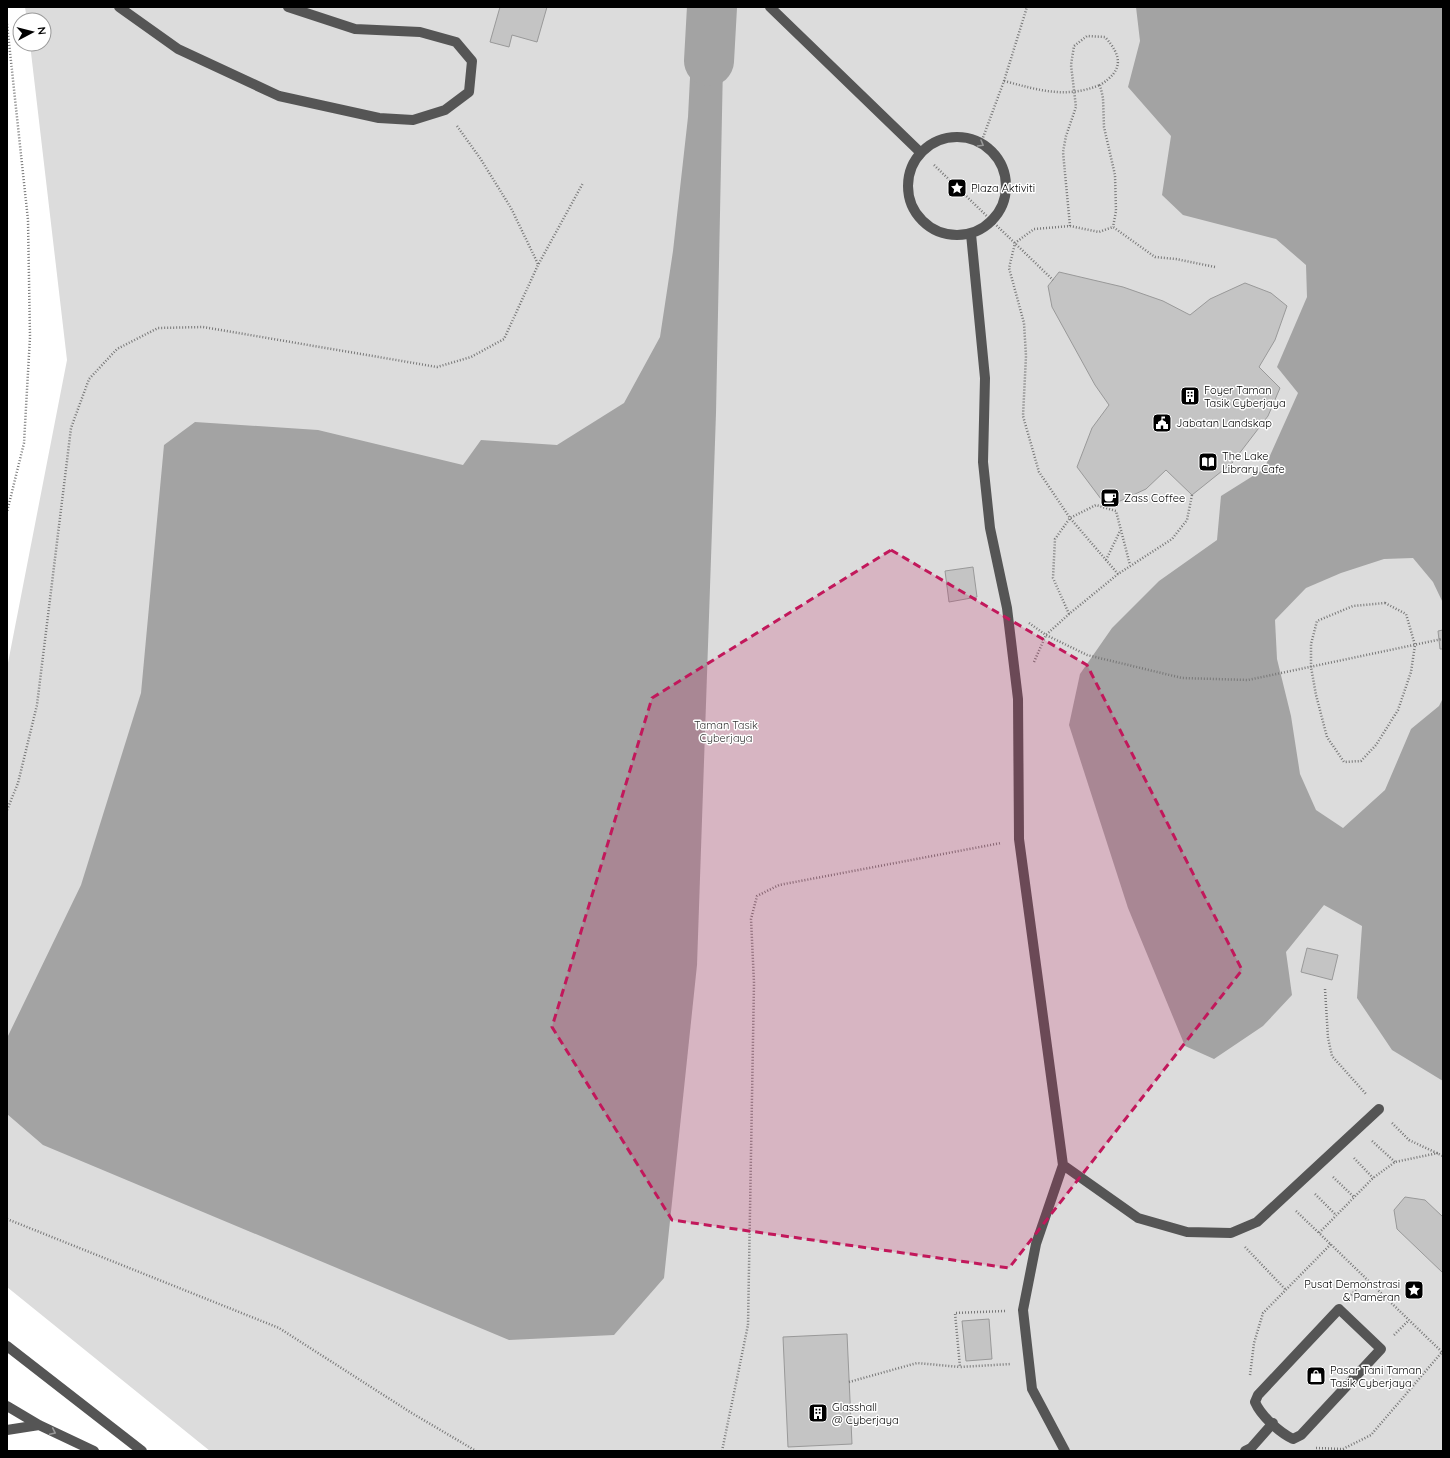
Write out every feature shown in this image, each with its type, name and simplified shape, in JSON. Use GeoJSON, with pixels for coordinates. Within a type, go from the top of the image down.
{"type":"FeatureCollection","features":[{"type":"Feature","properties":{"kind":"street"},"geometry":{"type":"LineString","coordinates":[[119,7],[178,49],[279,96],[379,118],[413,120],[445,110],[469,92],[472,61],[456,42],[420,32],[355,29],[288,7]]}},
{"type":"Feature","properties":{"kind":"street"},"geometry":{"type":"LineString","coordinates":[[770,7],[921,153]]}},
{"type":"Feature","properties":{"kind":"street"},"geometry":{"type":"LineString","coordinates":[[950,137],[966,137],[981,143],[993,152],[1002,165],[1006,180],[1006,195],[1001,210],[992,221],[982,229],[971,234],[955,236],[939,232],[925,224],[914,212],[909,196],[908,180],[912,164],[921,153],[935,142],[950,137]]}},
{"type":"Feature","properties":{"kind":"street"},"geometry":{"type":"LineString","coordinates":[[971,234],[986,378],[983,462],[990,528],[1007,608],[1018,699],[1019,839],[1063,1165],[1036,1244],[1023,1310],[1032,1389],[1065,1451]]}},
{"type":"Feature","properties":{"kind":"street"},"geometry":{"type":"LineString","coordinates":[[1063,1165],[1138,1218],[1187,1232],[1231,1233],[1257,1222],[1379,1109]]}},
{"type":"Feature","properties":{"kind":"street"},"geometry":{"type":"LineString","coordinates":[[1339,1309],[1381,1349],[1301,1435],[1293,1439],[1286,1436],[1273,1423],[1258,1410],[1255,1402],[1258,1395],[1339,1309]]}},
{"type":"Feature","properties":{"kind":"street"},"geometry":{"type":"LineString","coordinates":[[7,1346],[142,1451]]}},
{"type":"Feature","properties":{"kind":"street"},"geometry":{"type":"LineString","coordinates":[[7,1406],[39,1425],[94,1451]]}},
{"type":"Feature","properties":{"kind":"street"},"geometry":{"type":"LineString","coordinates":[[1246,1451],[1273,1423]]}},
{"type":"Feature","properties":{"kind":"street"},"geometry":{"type":"LineString","coordinates":[[7,1430],[39,1425]]}},
{"type":"Feature","properties":{"kind":"path"},"geometry":{"type":"LineString","coordinates":[[981,143],[1004,81],[1027,7]]}},
{"type":"Feature","properties":{"kind":"path"},"geometry":{"type":"LineString","coordinates":[[7,24],[28,220],[30,337],[24,443],[7,512]]}},
{"type":"Feature","properties":{"kind":"path"},"geometry":{"type":"LineString","coordinates":[[1004,81],[1052,93],[1074,91],[1088,89],[1100,85],[1111,78],[1118,64],[1115,48],[1105,36],[1087,36],[1074,46],[1071,65],[1074,91],[1076,107],[1066,136],[1063,152],[1070,226]]}},
{"type":"Feature","properties":{"kind":"path"},"geometry":{"type":"LineString","coordinates":[[1100,85],[1103,98],[1104,127],[1115,175],[1116,211],[1113,227]]}},
{"type":"Feature","properties":{"kind":"path"},"geometry":{"type":"LineString","coordinates":[[445,110],[480,158],[512,208],[538,264]]}},
{"type":"Feature","properties":{"kind":"path"},"geometry":{"type":"LineString","coordinates":[[921,153],[1053,280]]}},
{"type":"Feature","properties":{"kind":"path"},"geometry":{"type":"LineString","coordinates":[[7,810],[18,783],[37,705],[71,428],[89,379],[116,349],[158,328],[203,327],[437,367],[471,357],[504,339],[538,264],[583,183]]}},
{"type":"Feature","properties":{"kind":"path"},"geometry":{"type":"LineString","coordinates":[[1113,227],[1099,232],[1070,226],[1034,228],[1015,243],[1009,268],[1024,323],[1026,356],[1023,416],[1040,472],[1070,518],[1118,574]]}},
{"type":"Feature","properties":{"kind":"path"},"geometry":{"type":"LineString","coordinates":[[1113,227],[1155,257],[1176,259],[1215,267]]}},
{"type":"Feature","properties":{"kind":"path"},"geometry":{"type":"LineString","coordinates":[[1034,663],[1046,635],[1069,614],[1118,574],[1172,539],[1187,520],[1192,496]]}},
{"type":"Feature","properties":{"kind":"path"},"geometry":{"type":"LineString","coordinates":[[1069,614],[1053,578],[1055,539],[1070,518],[1096,505],[1116,511],[1130,566]]}},
{"type":"Feature","properties":{"kind":"path"},"geometry":{"type":"LineString","coordinates":[[1106,560],[1120,531]]}},
{"type":"Feature","properties":{"kind":"path"},"geometry":{"type":"LineString","coordinates":[[1385,603],[1406,614],[1415,645],[1411,672],[1398,710],[1376,746],[1361,761],[1344,762],[1327,737],[1316,695],[1311,667],[1311,644],[1317,621],[1353,606],[1385,603]]}},
{"type":"Feature","properties":{"kind":"path"},"geometry":{"type":"LineString","coordinates":[[1007,608],[1046,635],[1087,655],[1182,678],[1248,680],[1442,639]]}},
{"type":"Feature","properties":{"kind":"path"},"geometry":{"type":"LineString","coordinates":[[722,1451],[748,1325],[754,984],[751,918],[757,896],[779,884],[1019,839]]}},
{"type":"Feature","properties":{"kind":"path"},"geometry":{"type":"LineString","coordinates":[[1325,989],[1328,1038],[1332,1056],[1409,1140],[1443,1156]]}},
{"type":"Feature","properties":{"kind":"path"},"geometry":{"type":"LineString","coordinates":[[1358,1128],[1394,1162]]}},
{"type":"Feature","properties":{"kind":"path"},"geometry":{"type":"LineString","coordinates":[[1340,1145],[1374,1178]]}},
{"type":"Feature","properties":{"kind":"path"},"geometry":{"type":"LineString","coordinates":[[1319,1233],[1374,1178],[1394,1162],[1438,1153]]}},
{"type":"Feature","properties":{"kind":"path"},"geometry":{"type":"LineString","coordinates":[[1320,1164],[1354,1197]]}},
{"type":"Feature","properties":{"kind":"path"},"geometry":{"type":"LineString","coordinates":[[1302,1181],[1336,1215]]}},
{"type":"Feature","properties":{"kind":"path"},"geometry":{"type":"LineString","coordinates":[[1283,1198],[1443,1353],[1371,1435],[1343,1449],[1314,1447],[1301,1435]]}},
{"type":"Feature","properties":{"kind":"path"},"geometry":{"type":"LineString","coordinates":[[7,1219],[279,1328],[410,1412],[476,1451]]}},
{"type":"Feature","properties":{"kind":"path"},"geometry":{"type":"LineString","coordinates":[[1231,1233],[1286,1290]]}},
{"type":"Feature","properties":{"kind":"path"},"geometry":{"type":"LineString","coordinates":[[1258,1395],[1249,1379],[1254,1343],[1264,1313],[1331,1244]]}},
{"type":"Feature","properties":{"kind":"path"},"geometry":{"type":"LineString","coordinates":[[960,1367],[955,1313],[1023,1310]]}},
{"type":"Feature","properties":{"kind":"path"},"geometry":{"type":"LineString","coordinates":[[849,1382],[918,1363],[960,1367],[1029,1363]]}},
{"type":"Feature","properties":{"kind":"highlighted area"},"geometry":{"type":"Polygon","coordinates":[[[891,550],[1087,665],[1242,970],[1009,1268],[672,1220],[552,1027],[652,698],[891,550]]]}},
{"type":"Feature","properties":{"kind":"green space","name":"Taman Tasik Cyberjaya"},"geometry":{"type":"Polygon","coordinates":[[[25,7],[1443,7],[1443,1451],[210,1451],[7,1287],[7,668],[67,360],[31,52],[52,52],[52,12],[26,12],[25,7]]]}},
{"type":"Feature","properties":{"kind":"shaded area"},"geometry":{"type":"Polygon","coordinates":[[[1136,7],[1443,7],[1443,603],[1433,582],[1413,558],[1384,559],[1341,573],[1306,588],[1275,620],[1277,659],[1291,716],[1300,774],[1316,810],[1343,828],[1385,790],[1411,729],[1439,706],[1443,698],[1443,1081],[1392,1050],[1357,998],[1362,926],[1324,905],[1286,952],[1292,995],[1263,1026],[1214,1059],[1185,1046],[1128,908],[1069,725],[1080,674],[1112,628],[1159,581],[1217,540],[1221,496],[1264,469],[1298,393],[1277,367],[1307,297],[1306,265],[1276,239],[1183,215],[1162,195],[1171,136],[1128,87],[1140,41],[1136,7]]]}},
{"type":"Feature","properties":{"kind":"shaded area"},"geometry":{"type":"Polygon","coordinates":[[[691,58],[723,64],[716,413],[697,965],[664,1278],[614,1335],[509,1340],[43,1145],[7,1114],[7,1038],[81,885],[141,693],[164,445],[195,422],[318,430],[463,465],[481,440],[557,445],[624,403],[660,337],[673,251],[688,117],[691,58]]]}},
{"type":"Feature","properties":{"kind":"building"},"geometry":{"type":"Polygon","coordinates":[[[500,7],[547,7],[537,42],[512,35],[509,47],[490,42],[500,7]]]}},
{"type":"Feature","properties":{"kind":"building","name":"Foyer Taman Tasik Cyberjaya"},"geometry":{"type":"Polygon","coordinates":[[[1059,272],[1123,287],[1163,301],[1190,315],[1210,299],[1245,283],[1271,293],[1287,306],[1275,340],[1259,367],[1280,388],[1268,416],[1232,463],[1192,495],[1166,470],[1146,489],[1107,507],[1077,467],[1092,428],[1109,405],[1095,385],[1052,307],[1048,286],[1059,272]]]}},
{"type":"Feature","properties":{"kind":"building"},"geometry":{"type":"Polygon","coordinates":[[[973,567],[977,597],[949,602],[945,571],[973,567]]]}},
{"type":"Feature","properties":{"kind":"building"},"geometry":{"type":"Polygon","coordinates":[[[1443,630],[1443,649],[1440,649],[1438,631],[1443,630]]]}},
{"type":"Feature","properties":{"kind":"building"},"geometry":{"type":"Polygon","coordinates":[[[1307,948],[1338,955],[1332,980],[1301,972],[1307,948]]]}},
{"type":"Feature","properties":{"kind":"building"},"geometry":{"type":"Polygon","coordinates":[[[1405,1197],[1425,1200],[1443,1217],[1443,1273],[1397,1229],[1394,1210],[1405,1197]]]}},
{"type":"Feature","properties":{"kind":"building"},"geometry":{"type":"Polygon","coordinates":[[[989,1319],[992,1359],[966,1361],[962,1321],[989,1319]]]}},
{"type":"Feature","properties":{"kind":"building","name":"Glasshall @ Cyberjaya"},"geometry":{"type":"Polygon","coordinates":[[[847,1334],[852,1444],[788,1447],[783,1337],[847,1334]]]}},
{"type":"Feature","properties":{"kind":"waterway"},"geometry":{"type":"LineString","coordinates":[[709,61],[712,7]]}},
{"type":"Feature","properties":{"kind":"place","name":"Plaza Aktiviti"},"geometry":{"type":"Point","coordinates":[957,188]}},
{"type":"Feature","properties":{"kind":"place","name":"Foyer Taman Tasik Cyberjaya"},"geometry":{"type":"Point","coordinates":[1190,396]}},
{"type":"Feature","properties":{"kind":"place","name":"Jabatan Landskap"},"geometry":{"type":"Point","coordinates":[1162,423]}},
{"type":"Feature","properties":{"kind":"place","name":"The Lake Library Cafe"},"geometry":{"type":"Point","coordinates":[1208,462]}},
{"type":"Feature","properties":{"kind":"place","name":"Zass Coffee"},"geometry":{"type":"Point","coordinates":[1110,498]}},
{"type":"Feature","properties":{"kind":"place","name":"Pusat Demonstrasi & Pameran"},"geometry":{"type":"Point","coordinates":[1414,1290]}},
{"type":"Feature","properties":{"kind":"place","name":"Pasar Tani Taman Tasik Cyberjaya"},"geometry":{"type":"Point","coordinates":[1316,1376]}},
{"type":"Feature","properties":{"kind":"place","name":"Glasshall @ Cyberjaya"},"geometry":{"type":"Point","coordinates":[818,1413]}}]}
